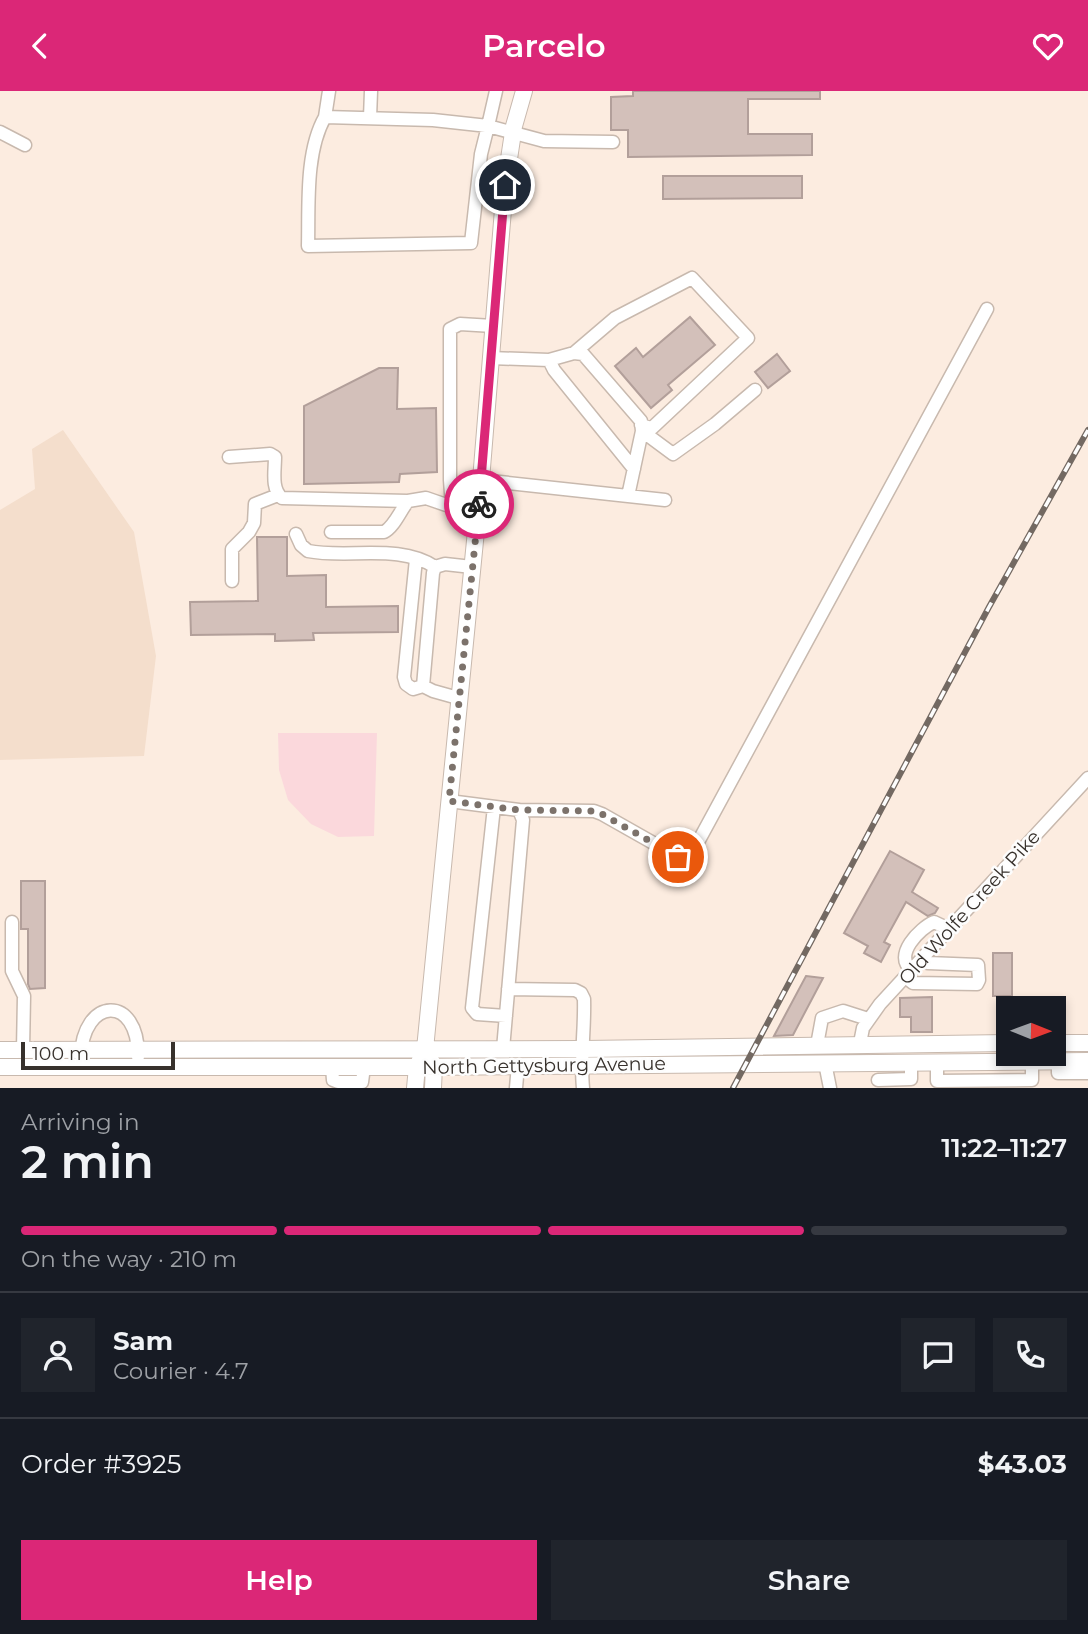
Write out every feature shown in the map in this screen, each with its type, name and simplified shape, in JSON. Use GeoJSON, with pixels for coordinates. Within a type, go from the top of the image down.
{"type":"FeatureCollection","features":[{"type":"Feature","properties":{"kind":"main road"},"geometry":{"type":"LineString","coordinates":[[433,1088],[426,1067],[425,1049],[479,506],[505,185],[513,133],[524,91]]}},
{"type":"Feature","properties":{"kind":"main road","name":"North Gettysburg Avenue"},"geometry":{"type":"LineString","coordinates":[[0,1067],[138,1067],[366,1078],[426,1067],[518,1065],[582,1057],[860,1043],[996,1043]]}},
{"type":"Feature","properties":{"kind":"main road"},"geometry":{"type":"LineString","coordinates":[[1066,1043],[1088,1043]]}},
{"type":"Feature","properties":{"kind":"main road","name":"North Gettysburg Avenue"},"geometry":{"type":"LineString","coordinates":[[0,1050],[503,1049],[582,1057],[825,1063],[996,1062]]}},
{"type":"Feature","properties":{"kind":"main road","name":"North Gettysburg Avenue"},"geometry":{"type":"LineString","coordinates":[[1066,1063],[1085,1067]]}},
{"type":"Feature","properties":{"kind":"main road"},"geometry":{"type":"LineString","coordinates":[[415,1088],[426,1067]]}},
{"type":"Feature","properties":{"kind":"street"},"geometry":{"type":"LineString","coordinates":[[329,91],[325,117],[312,153],[308,246],[471,243],[481,154],[496,91]]}},
{"type":"Feature","properties":{"kind":"street"},"geometry":{"type":"LineString","coordinates":[[370,91],[370,118]]}},
{"type":"Feature","properties":{"kind":"street"},"geometry":{"type":"LineString","coordinates":[[325,117],[433,120],[488,126],[544,141],[613,142]]}},
{"type":"Feature","properties":{"kind":"street"},"geometry":{"type":"LineString","coordinates":[[0,132],[26,145]]}},
{"type":"Feature","properties":{"kind":"street"},"geometry":{"type":"LineString","coordinates":[[574,353],[615,318],[692,278],[748,338],[652,428],[642,428]]}},
{"type":"Feature","properties":{"kind":"street"},"geometry":{"type":"LineString","coordinates":[[449,801],[519,810],[594,811],[678,857],[691,855],[987,309]]}},
{"type":"Feature","properties":{"kind":"street"},"geometry":{"type":"LineString","coordinates":[[452,507],[449,468],[450,329],[460,324],[493,326]]}},
{"type":"Feature","properties":{"kind":"street"},"geometry":{"type":"LineString","coordinates":[[490,358],[549,360],[583,353],[641,421],[642,428],[628,496]]}},
{"type":"Feature","properties":{"kind":"street"},"geometry":{"type":"LineString","coordinates":[[549,360],[554,370],[634,469]]}},
{"type":"Feature","properties":{"kind":"street"},"geometry":{"type":"LineString","coordinates":[[642,428],[673,454],[715,424],[755,390]]}},
{"type":"Feature","properties":{"kind":"street"},"geometry":{"type":"LineString","coordinates":[[229,457],[270,454],[275,457],[275,489],[282,498],[408,501],[426,498],[452,507],[479,506]]}},
{"type":"Feature","properties":{"kind":"street"},"geometry":{"type":"LineString","coordinates":[[481,480],[665,500]]}},
{"type":"Feature","properties":{"kind":"street"},"geometry":{"type":"LineString","coordinates":[[232,581],[232,549],[254,523],[255,504],[278,495]]}},
{"type":"Feature","properties":{"kind":"street"},"geometry":{"type":"LineString","coordinates":[[331,531],[384,532],[391,529],[398,513],[408,501]]}},
{"type":"Feature","properties":{"kind":"street"},"geometry":{"type":"LineString","coordinates":[[296,534],[307,551],[405,556],[428,562],[435,567]]}},
{"type":"Feature","properties":{"kind":"street"},"geometry":{"type":"LineString","coordinates":[[416,559],[404,677],[406,684],[414,689],[423,685]]}},
{"type":"Feature","properties":{"kind":"street"},"geometry":{"type":"LineString","coordinates":[[435,567],[445,564],[472,567]]}},
{"type":"Feature","properties":{"kind":"street"},"geometry":{"type":"LineString","coordinates":[[423,685],[435,567]]}},
{"type":"Feature","properties":{"kind":"street"},"geometry":{"type":"LineString","coordinates":[[423,685],[433,691],[458,698]]}},
{"type":"Feature","properties":{"kind":"street","name":"Old Wolfe Creek Pike"},"geometry":{"type":"LineString","coordinates":[[860,1043],[868,1020],[1088,778]]}},
{"type":"Feature","properties":{"kind":"street"},"geometry":{"type":"LineString","coordinates":[[494,807],[472,1008],[477,1014],[506,1016]]}},
{"type":"Feature","properties":{"kind":"street"},"geometry":{"type":"LineString","coordinates":[[503,1049],[523,820],[519,810]]}},
{"type":"Feature","properties":{"kind":"street"},"geometry":{"type":"LineString","coordinates":[[12,922],[12,971],[24,996],[23,1050]]}},
{"type":"Feature","properties":{"kind":"street"},"geometry":{"type":"LineString","coordinates":[[922,958],[928,963],[978,965],[977,984],[913,983],[904,958],[906,951],[923,927],[934,922],[949,929]]}},
{"type":"Feature","properties":{"kind":"street"},"geometry":{"type":"LineString","coordinates":[[508,989],[575,989],[581,993],[584,999],[583,1088]]}},
{"type":"Feature","properties":{"kind":"street"},"geometry":{"type":"LineString","coordinates":[[81,1067],[83,1035],[91,1020],[98,1014],[113,1011],[120,1012],[134,1024],[138,1067]]}},
{"type":"Feature","properties":{"kind":"street"},"geometry":{"type":"LineString","coordinates":[[817,1045],[822,1018],[843,1011],[868,1020]]}},
{"type":"Feature","properties":{"kind":"street"},"geometry":{"type":"LineString","coordinates":[[878,1062],[878,1084],[911,1079],[911,1062]]}},
{"type":"Feature","properties":{"kind":"street"},"geometry":{"type":"LineString","coordinates":[[937,1062],[937,1080],[1007,1080],[1033,1084],[1032,1066]]}},
{"type":"Feature","properties":{"kind":"street"},"geometry":{"type":"LineString","coordinates":[[956,1062],[956,1080]]}},
{"type":"Feature","properties":{"kind":"street"},"geometry":{"type":"LineString","coordinates":[[825,1063],[830,1088]]}},
{"type":"Feature","properties":{"kind":"street"},"geometry":{"type":"LineString","coordinates":[[516,1088],[518,1065]]}},
{"type":"Feature","properties":{"kind":"street"},"geometry":{"type":"LineString","coordinates":[[1007,1066],[1007,1080]]}},
{"type":"Feature","properties":{"kind":"shaded area"},"geometry":{"type":"Polygon","coordinates":[[[63,430],[134,532],[156,656],[144,756],[0,760],[0,510],[35,489],[32,449],[63,430]]]}},
{"type":"Feature","properties":{"kind":"shaded area"},"geometry":{"type":"Polygon","coordinates":[[[278,733],[377,733],[374,836],[338,837],[311,824],[288,800],[279,770],[278,733]]]}},
{"type":"Feature","properties":{"kind":"building"},"geometry":{"type":"Polygon","coordinates":[[[633,91],[820,91],[820,99],[748,99],[748,134],[812,134],[812,155],[628,157],[628,130],[611,130],[611,97],[633,96],[633,91]]]}},
{"type":"Feature","properties":{"kind":"building"},"geometry":{"type":"Polygon","coordinates":[[[663,176],[802,176],[802,198],[663,199],[663,176]]]}},
{"type":"Feature","properties":{"kind":"building"},"geometry":{"type":"Polygon","coordinates":[[[690,317],[715,345],[668,385],[672,390],[651,408],[615,366],[636,348],[643,357],[690,317]]]}},
{"type":"Feature","properties":{"kind":"building"},"geometry":{"type":"Polygon","coordinates":[[[777,354],[790,371],[768,388],[755,372],[777,354]]]}},
{"type":"Feature","properties":{"kind":"building"},"geometry":{"type":"Polygon","coordinates":[[[379,368],[398,368],[397,409],[436,408],[437,472],[400,474],[399,482],[304,484],[304,406],[379,368]]]}},
{"type":"Feature","properties":{"kind":"building"},"geometry":{"type":"Polygon","coordinates":[[[257,537],[287,537],[287,576],[326,575],[326,607],[398,606],[398,632],[313,633],[314,640],[275,641],[275,634],[191,635],[190,602],[258,601],[257,537]]]}},
{"type":"Feature","properties":{"kind":"building"},"geometry":{"type":"Polygon","coordinates":[[[890,851],[924,870],[912,892],[938,908],[928,916],[906,902],[884,942],[890,945],[881,962],[864,953],[868,946],[844,933],[890,851]]]}},
{"type":"Feature","properties":{"kind":"building"},"geometry":{"type":"Polygon","coordinates":[[[21,881],[45,881],[45,988],[30,989],[28,984],[28,929],[21,929],[21,881]]]}},
{"type":"Feature","properties":{"kind":"building"},"geometry":{"type":"Polygon","coordinates":[[[993,953],[1012,953],[1012,996],[993,996],[993,953]]]}},
{"type":"Feature","properties":{"kind":"building"},"geometry":{"type":"Polygon","coordinates":[[[806,976],[823,978],[793,1035],[774,1036],[806,976]]]}},
{"type":"Feature","properties":{"kind":"building"},"geometry":{"type":"Polygon","coordinates":[[[932,997],[932,1032],[911,1032],[911,1017],[900,1017],[900,998],[932,997]]]}},
{"type":"Feature","properties":{"kind":"railway"},"geometry":{"type":"LineString","coordinates":[[733,1088],[989,607],[1088,430]]}},
{"type":"Feature","properties":{"kind":"way so far"},"geometry":{"type":"LineString","coordinates":[[479,504],[449,801],[519,810],[594,811],[678,857]]}},
{"type":"Feature","properties":{"kind":"route"},"geometry":{"type":"LineString","coordinates":[[479,504],[505,185]]}}]}
